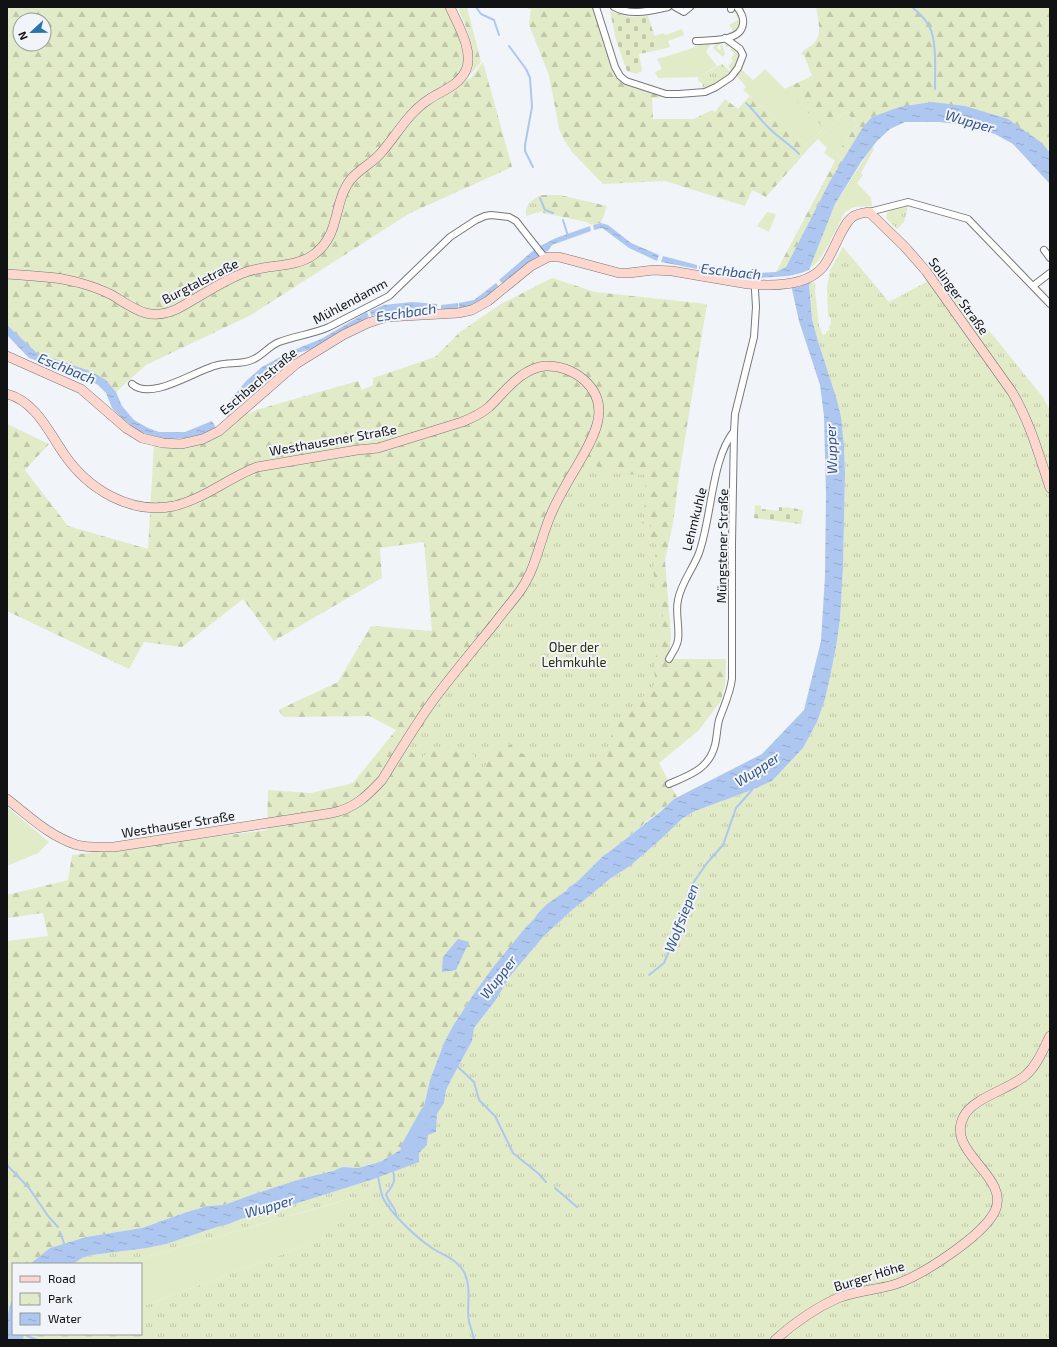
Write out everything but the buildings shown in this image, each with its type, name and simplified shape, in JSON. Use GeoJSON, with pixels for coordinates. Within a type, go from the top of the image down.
{"type":"FeatureCollection","features":[{"type":"Feature","properties":{"kind":"main road","name":"Burgtalstraße"},"geometry":{"type":"LineString","coordinates":[[7,274],[76,282],[106,292],[140,312],[157,314],[167,313],[177,309],[219,284],[242,273],[263,267],[299,262],[311,256],[320,249],[330,236],[335,224],[344,190],[351,179],[379,154],[416,110],[428,100],[452,86],[464,74],[467,63],[466,47],[450,7]]}},
{"type":"Feature","properties":{"kind":"main road"},"geometry":{"type":"LineString","coordinates":[[544,256],[559,257],[619,273],[672,270],[756,284],[790,283],[811,276],[819,271],[827,262],[845,226],[851,218],[856,215],[869,212]]}},
{"type":"Feature","properties":{"kind":"main road","name":"Solinger Straße"},"geometry":{"type":"LineString","coordinates":[[869,212],[905,247],[926,271],[1012,392],[1030,428],[1050,488]]}},
{"type":"Feature","properties":{"kind":"main road","name":"Eschbachstraße"},"geometry":{"type":"LineString","coordinates":[[7,356],[81,390],[126,428],[142,438],[163,443],[186,443],[203,439],[218,431],[296,364],[351,330],[386,317],[458,313],[472,310],[488,301],[544,256]]}},
{"type":"Feature","properties":{"kind":"main road","name":"Westhausener Straße"},"geometry":{"type":"LineString","coordinates":[[7,394],[16,396],[30,406],[47,427],[72,464],[83,477],[98,489],[110,497],[151,507],[172,506],[186,503],[202,496],[246,471],[264,465],[378,448],[462,422],[474,417],[484,410],[519,377],[539,367],[549,366],[564,369],[576,374],[589,385],[597,398],[599,407],[598,426],[551,514],[534,566],[528,579],[520,592],[431,703],[382,780],[363,800]]}},
{"type":"Feature","properties":{"kind":"main road","name":"Westhauser Straße"},"geometry":{"type":"LineString","coordinates":[[7,799],[44,829],[60,838],[78,845],[98,848],[114,847],[332,813],[345,810],[363,800]]}},
{"type":"Feature","properties":{"kind":"main road","name":"Burger Höhe"},"geometry":{"type":"LineString","coordinates":[[774,1340],[802,1319],[830,1302],[850,1294],[893,1285],[918,1274],[953,1251],[987,1221],[996,1207],[997,1194],[990,1180],[963,1143],[960,1133],[961,1121],[972,1107],[1027,1074],[1038,1061],[1050,1036]]}},
{"type":"Feature","properties":{"kind":"street"},"geometry":{"type":"LineString","coordinates":[[596,7],[615,66],[620,76],[626,81],[666,94],[705,92],[731,77],[738,68],[743,55],[740,49],[725,38]]}},
{"type":"Feature","properties":{"kind":"street"},"geometry":{"type":"LineString","coordinates":[[614,7],[625,11],[639,13],[668,7]]}},
{"type":"Feature","properties":{"kind":"street"},"geometry":{"type":"LineString","coordinates":[[675,7],[684,12],[690,7]]}},
{"type":"Feature","properties":{"kind":"street"},"geometry":{"type":"LineString","coordinates":[[696,41],[725,38],[736,35],[742,27],[742,16],[733,8]]}},
{"type":"Feature","properties":{"kind":"street"},"geometry":{"type":"LineString","coordinates":[[869,212],[908,202],[968,219],[1050,304]]}},
{"type":"Feature","properties":{"kind":"street","name":"Mühlendamm"},"geometry":{"type":"LineString","coordinates":[[132,384],[138,388],[146,389],[170,385],[217,365],[250,361],[257,358],[270,347],[279,342],[329,327],[389,296],[457,231],[480,218],[491,215],[509,217],[516,221],[544,256]]}},
{"type":"Feature","properties":{"kind":"street"},"geometry":{"type":"LineString","coordinates":[[1044,250],[1050,258]]}},
{"type":"Feature","properties":{"kind":"street","name":"Müngstener Straße"},"geometry":{"type":"LineString","coordinates":[[670,784],[700,769],[708,762],[714,745],[719,721],[731,690],[734,431],[735,414],[754,337],[756,284],[754,273]]}},
{"type":"Feature","properties":{"kind":"street"},"geometry":{"type":"LineString","coordinates":[[1033,286],[1050,274]]}},
{"type":"Feature","properties":{"kind":"street","name":"Lehmkuhle"},"geometry":{"type":"LineString","coordinates":[[669,659],[678,640],[677,605],[680,592],[698,553],[709,513],[717,472],[724,449],[734,431]]}},
{"type":"Feature","properties":{"kind":"green space"},"geometry":{"type":"Polygon","coordinates":[[[7,7],[450,7],[464,41],[464,81],[471,78],[483,62],[512,167],[410,213],[251,315],[146,365],[116,392],[106,380],[90,371],[36,353],[7,325],[7,7]]]}},
{"type":"Feature","properties":{"kind":"green space"},"geometry":{"type":"Polygon","coordinates":[[[458,7],[467,7],[481,62],[469,76],[473,66],[473,49],[458,7]]]}},
{"type":"Feature","properties":{"kind":"green space"},"geometry":{"type":"Polygon","coordinates":[[[523,7],[596,7],[620,76],[666,94],[666,97],[652,98],[653,119],[694,119],[712,110],[715,112],[725,99],[738,109],[750,96],[806,145],[824,128],[784,89],[812,76],[804,55],[801,54],[816,41],[818,36],[819,21],[816,7],[1050,7],[1050,153],[1041,143],[899,107],[872,117],[830,181],[786,267],[776,272],[835,161],[838,163],[841,158],[837,154],[858,123],[845,112],[809,148],[766,197],[752,190],[745,206],[665,181],[603,184],[573,153],[563,138],[559,128],[549,75],[529,25],[531,9],[523,7]]]}},
{"type":"Feature","properties":{"kind":"green space"},"geometry":{"type":"Polygon","coordinates":[[[733,8],[739,16],[740,26],[736,33],[727,36],[733,30],[729,25],[738,20],[733,8]]]}},
{"type":"Feature","properties":{"kind":"green space"},"geometry":{"type":"Polygon","coordinates":[[[610,11],[629,17],[648,16],[659,50],[639,54],[642,71],[636,74],[627,71],[616,40],[610,11]]]}},
{"type":"Feature","properties":{"kind":"green space"},"geometry":{"type":"Polygon","coordinates":[[[682,29],[684,35],[668,41],[670,47],[659,50],[654,36],[664,33],[665,35],[682,29]]]}},
{"type":"Feature","properties":{"kind":"green space"},"geometry":{"type":"Polygon","coordinates":[[[716,41],[721,43],[717,48],[720,50],[722,44],[725,54],[723,57],[713,48],[716,41]]]}},
{"type":"Feature","properties":{"kind":"green space"},"geometry":{"type":"Polygon","coordinates":[[[712,42],[706,52],[717,66],[698,77],[658,78],[655,72],[662,69],[657,59],[690,49],[698,45],[706,45],[705,43],[712,42]]]}},
{"type":"Feature","properties":{"kind":"green space"},"geometry":{"type":"Polygon","coordinates":[[[727,42],[738,50],[740,55],[732,71],[728,66],[733,61],[731,58],[735,53],[730,50],[732,48],[729,45],[726,48],[725,44],[727,42]]]}},
{"type":"Feature","properties":{"kind":"green space"},"geometry":{"type":"Polygon","coordinates":[[[722,64],[732,73],[724,81],[703,91],[702,82],[699,82],[698,77],[722,64]]]}},
{"type":"Feature","properties":{"kind":"green space"},"geometry":{"type":"Polygon","coordinates":[[[741,69],[753,80],[765,69],[824,128],[806,145],[743,90],[746,87],[736,75],[741,69]]]}},
{"type":"Feature","properties":{"kind":"green space"},"geometry":{"type":"Polygon","coordinates":[[[845,112],[858,123],[837,154],[841,158],[838,163],[824,153],[827,148],[818,139],[845,112]]]}},
{"type":"Feature","properties":{"kind":"green space"},"geometry":{"type":"Polygon","coordinates":[[[872,147],[874,149],[861,173],[863,175],[857,183],[871,198],[872,206],[854,207],[845,212],[825,251],[819,260],[809,270],[835,204],[872,147]]]}},
{"type":"Feature","properties":{"kind":"green space"},"geometry":{"type":"Polygon","coordinates":[[[542,195],[560,195],[607,206],[601,223],[591,225],[587,222],[543,213],[537,197],[542,195]]]}},
{"type":"Feature","properties":{"kind":"green space"},"geometry":{"type":"Polygon","coordinates":[[[537,197],[543,211],[526,216],[528,205],[537,197]]]}},
{"type":"Feature","properties":{"kind":"green space"},"geometry":{"type":"Polygon","coordinates":[[[908,207],[904,222],[897,229],[886,218],[887,213],[893,209],[908,207]]]}},
{"type":"Feature","properties":{"kind":"green space"},"geometry":{"type":"Polygon","coordinates":[[[767,212],[776,214],[769,232],[757,226],[767,212]]]}},
{"type":"Feature","properties":{"kind":"green space"},"geometry":{"type":"Polygon","coordinates":[[[843,247],[889,302],[932,279],[939,279],[943,285],[952,290],[996,339],[1042,396],[1050,410],[1050,1340],[23,1340],[24,1335],[142,1335],[142,1307],[321,1240],[352,1198],[124,1263],[74,1263],[82,1258],[92,1255],[166,1244],[241,1219],[371,1180],[419,1153],[427,1145],[428,1135],[436,1132],[437,1114],[444,1103],[446,1090],[472,1041],[474,1028],[495,1001],[511,975],[543,937],[572,910],[611,878],[630,866],[683,818],[695,811],[772,781],[803,748],[817,722],[825,699],[830,677],[840,619],[843,568],[845,473],[841,417],[812,319],[809,284],[814,282],[816,286],[815,291],[819,326],[823,335],[830,330],[829,327],[831,323],[831,319],[828,316],[827,287],[830,270],[843,247]]]}},
{"type":"Feature","properties":{"kind":"green space"},"geometry":{"type":"Polygon","coordinates":[[[552,278],[595,292],[707,304],[679,475],[673,523],[665,560],[671,635],[669,659],[726,659],[725,685],[721,701],[698,731],[659,763],[677,797],[599,859],[583,877],[538,913],[494,966],[463,1010],[444,1043],[430,1080],[419,1127],[405,1147],[380,1162],[358,1168],[342,1167],[251,1195],[224,1205],[207,1206],[187,1212],[142,1228],[86,1237],[50,1248],[31,1263],[12,1263],[12,1300],[7,1316],[7,941],[48,936],[43,913],[7,918],[7,895],[68,880],[72,855],[267,830],[268,790],[311,793],[353,783],[396,730],[369,716],[284,717],[278,710],[338,682],[371,626],[432,631],[424,542],[380,548],[382,578],[274,641],[243,599],[182,647],[144,642],[129,669],[7,611],[7,424],[49,444],[25,470],[68,526],[148,549],[154,444],[204,443],[220,434],[246,412],[248,414],[256,410],[358,381],[362,390],[373,385],[373,378],[435,357],[460,332],[501,304],[552,278]]]}},
{"type":"Feature","properties":{"kind":"green space","name":"Ober der Lehmkuhle"},"geometry":{"type":"Polygon","coordinates":[[[584,462],[619,474],[646,475],[644,518],[642,523],[651,525],[647,540],[659,546],[654,560],[654,576],[660,608],[663,609],[662,636],[660,648],[656,656],[654,672],[656,681],[653,687],[618,720],[609,741],[607,758],[565,762],[534,762],[505,741],[480,772],[462,775],[477,758],[467,749],[436,748],[419,759],[408,749],[433,711],[519,600],[535,575],[559,506],[584,462]]]}},
{"type":"Feature","properties":{"kind":"green space"},"geometry":{"type":"Polygon","coordinates":[[[755,505],[761,506],[761,509],[779,511],[779,507],[803,510],[801,524],[754,518],[755,505]]]}},
{"type":"Feature","properties":{"kind":"green space"},"geometry":{"type":"Polygon","coordinates":[[[7,807],[49,842],[38,853],[7,866],[7,807]]]}},
{"type":"Feature","properties":{"kind":"green space"},"geometry":{"type":"Polygon","coordinates":[[[353,1198],[321,1240],[142,1307],[142,1263],[125,1263],[353,1198]]]}},
{"type":"Feature","properties":{"kind":"water"},"geometry":{"type":"Polygon","coordinates":[[[932,102],[965,106],[1008,119],[1042,143],[1050,153],[1050,184],[1013,144],[995,134],[957,124],[939,122],[905,122],[890,129],[877,141],[861,162],[835,204],[809,270],[814,282],[809,284],[812,319],[837,400],[841,417],[844,445],[845,473],[843,568],[840,619],[836,647],[825,699],[817,722],[803,748],[772,781],[695,811],[683,818],[630,866],[611,878],[572,910],[543,937],[511,975],[495,1001],[474,1028],[472,1041],[446,1090],[444,1103],[437,1114],[436,1132],[428,1135],[427,1145],[419,1153],[419,1162],[371,1180],[241,1219],[166,1244],[92,1255],[82,1258],[74,1263],[31,1263],[50,1248],[86,1237],[142,1228],[187,1212],[207,1206],[224,1205],[251,1195],[342,1167],[358,1168],[380,1162],[405,1147],[419,1127],[430,1080],[444,1043],[453,1026],[494,966],[538,913],[547,904],[577,882],[603,856],[660,812],[674,799],[762,754],[804,710],[821,641],[825,576],[826,494],[824,416],[820,385],[799,321],[789,276],[759,278],[759,273],[776,272],[786,267],[830,181],[863,127],[872,117],[899,107],[932,102]]]}},
{"type":"Feature","properties":{"kind":"water"},"geometry":{"type":"Polygon","coordinates":[[[601,223],[608,225],[631,243],[659,255],[657,261],[629,248],[602,228],[594,230],[593,225],[601,223]]]}},
{"type":"Feature","properties":{"kind":"water"},"geometry":{"type":"Polygon","coordinates":[[[590,226],[591,231],[552,245],[548,251],[545,252],[540,246],[556,238],[590,226]]]}},
{"type":"Feature","properties":{"kind":"water"},"geometry":{"type":"Polygon","coordinates":[[[535,249],[540,255],[503,284],[499,280],[535,249]]]}},
{"type":"Feature","properties":{"kind":"water"},"geometry":{"type":"Polygon","coordinates":[[[663,256],[697,265],[697,269],[661,262],[663,256]]]}},
{"type":"Feature","properties":{"kind":"water"},"geometry":{"type":"Polygon","coordinates":[[[699,266],[718,269],[718,273],[699,269],[699,266]]]}},
{"type":"Feature","properties":{"kind":"water","name":"Eschbach"},"geometry":{"type":"Polygon","coordinates":[[[721,269],[748,273],[748,279],[720,274],[721,269]]]}},
{"type":"Feature","properties":{"kind":"water"},"geometry":{"type":"Polygon","coordinates":[[[496,283],[499,287],[475,305],[459,309],[459,303],[474,300],[496,283]]]}},
{"type":"Feature","properties":{"kind":"water","name":"Eschbach"},"geometry":{"type":"Polygon","coordinates":[[[412,302],[437,304],[437,311],[381,313],[371,316],[370,311],[384,305],[412,302]]]}},
{"type":"Feature","properties":{"kind":"water"},"geometry":{"type":"Polygon","coordinates":[[[458,303],[458,309],[441,310],[441,305],[458,303]]]}},
{"type":"Feature","properties":{"kind":"water"},"geometry":{"type":"Polygon","coordinates":[[[367,312],[369,317],[313,349],[297,353],[296,349],[321,339],[367,312]]]}},
{"type":"Feature","properties":{"kind":"water","name":"Eschbach"},"geometry":{"type":"Polygon","coordinates":[[[7,325],[37,353],[90,371],[106,380],[116,392],[122,406],[134,420],[148,428],[159,432],[185,432],[212,421],[216,428],[199,435],[168,439],[151,436],[139,431],[124,420],[112,408],[106,393],[98,385],[83,377],[29,358],[7,335],[7,325]]]}},
{"type":"Feature","properties":{"kind":"water"},"geometry":{"type":"Polygon","coordinates":[[[293,350],[295,354],[277,363],[258,376],[228,417],[224,414],[227,410],[227,404],[246,381],[262,367],[293,350]]]}},
{"type":"Feature","properties":{"kind":"water"},"geometry":{"type":"Polygon","coordinates":[[[458,939],[469,942],[456,970],[442,972],[443,957],[458,939]]]}},
{"type":"Feature","properties":{"kind":"water"},"geometry":{"type":"Polygon","coordinates":[[[12,1300],[12,1335],[24,1335],[23,1340],[7,1340],[8,1313],[12,1300]]]}},
{"type":"Feature","properties":{"kind":"pier"},"geometry":{"type":"Polygon","coordinates":[[[809,270],[814,282],[788,289],[787,279],[757,280],[757,273],[759,273],[759,278],[780,278],[809,270]]]}},
{"type":"Feature","properties":{"kind":"waterway"},"geometry":{"type":"LineString","coordinates":[[476,7],[481,14],[494,20],[499,35]]}},
{"type":"Feature","properties":{"kind":"waterway"},"geometry":{"type":"LineString","coordinates":[[912,7],[926,20],[932,32],[935,56],[935,89]]}},
{"type":"Feature","properties":{"kind":"waterway"},"geometry":{"type":"LineString","coordinates":[[509,46],[526,69],[530,78],[532,107],[525,151],[533,167]]}},
{"type":"Feature","properties":{"kind":"waterway"},"geometry":{"type":"LineString","coordinates":[[746,103],[777,136],[799,154]]}},
{"type":"Feature","properties":{"kind":"waterway"},"geometry":{"type":"LineString","coordinates":[[540,198],[545,210],[553,213]]}},
{"type":"Feature","properties":{"kind":"waterway"},"geometry":{"type":"LineString","coordinates":[[563,220],[568,236]]}},
{"type":"Feature","properties":{"kind":"waterway","name":"Wolfsiepen"},"geometry":{"type":"LineString","coordinates":[[649,975],[664,963],[675,937],[691,886],[707,863],[723,845],[736,808],[752,789]]}},
{"type":"Feature","properties":{"kind":"waterway"},"geometry":{"type":"LineString","coordinates":[[457,1066],[474,1082],[479,1100],[495,1116],[513,1153],[539,1174],[546,1182]]}},
{"type":"Feature","properties":{"kind":"waterway","name":"Wupper"},"geometry":{"type":"LineString","coordinates":[[406,1148],[426,1112]]}},
{"type":"Feature","properties":{"kind":"waterway"},"geometry":{"type":"LineString","coordinates":[[7,1165],[29,1188],[48,1216],[58,1227]]}},
{"type":"Feature","properties":{"kind":"waterway"},"geometry":{"type":"LineString","coordinates":[[393,1171],[393,1183],[386,1194],[396,1214]]}},
{"type":"Feature","properties":{"kind":"waterway"},"geometry":{"type":"LineString","coordinates":[[378,1177],[383,1198],[398,1218],[426,1244],[459,1265],[465,1274],[469,1292],[468,1316],[474,1340]]}},
{"type":"Feature","properties":{"kind":"waterway"},"geometry":{"type":"LineString","coordinates":[[555,1188],[577,1207]]}},
{"type":"Feature","properties":{"kind":"waterway"},"geometry":{"type":"LineString","coordinates":[[60,1232],[65,1246]]}},
{"type":"Feature","properties":{"kind":"waterway"},"geometry":{"type":"LineString","coordinates":[[25,1335],[37,1340]]}}]}
